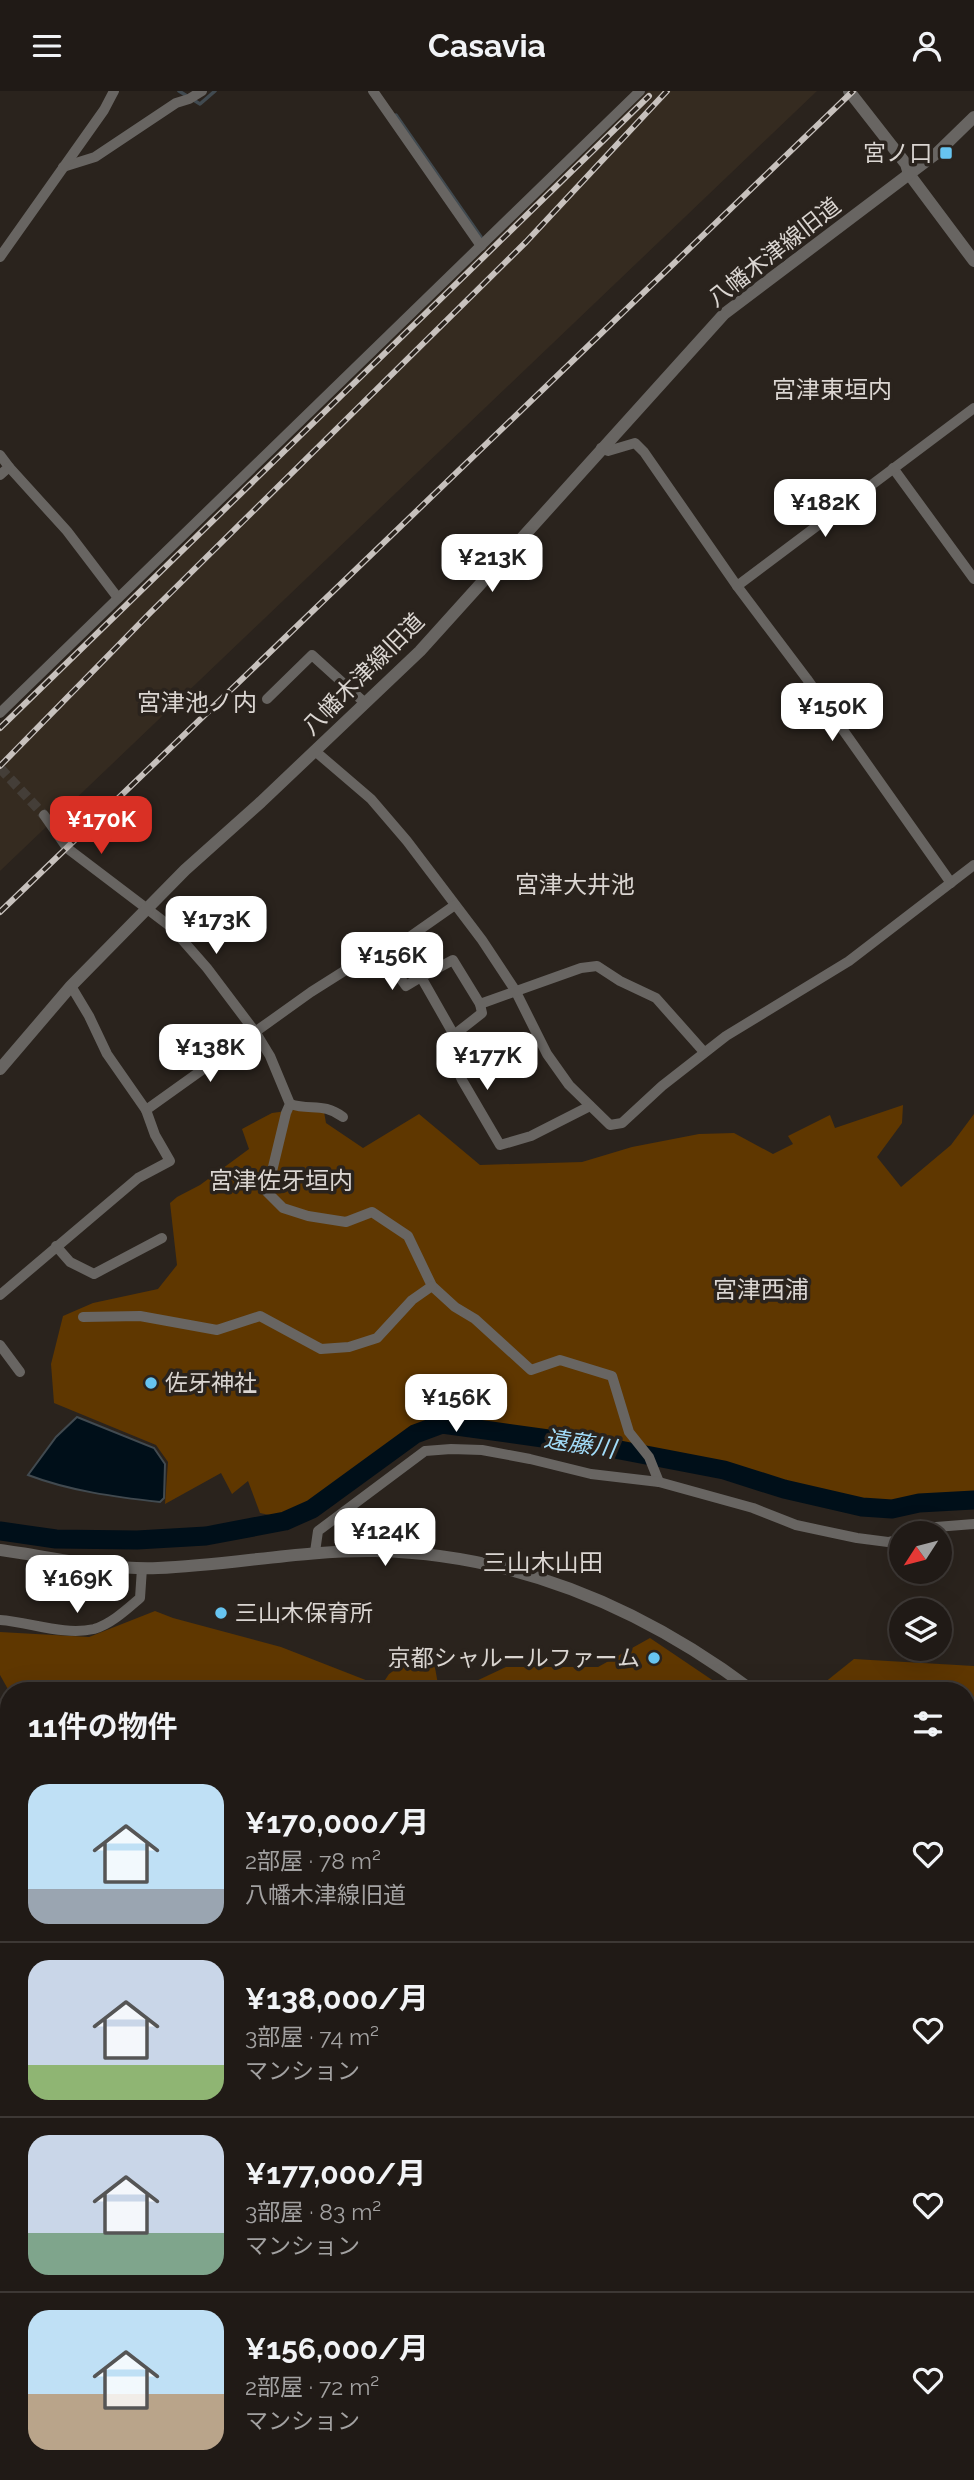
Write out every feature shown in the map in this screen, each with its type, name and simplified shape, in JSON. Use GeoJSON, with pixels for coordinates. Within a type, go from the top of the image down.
{"type":"FeatureCollection","features":[{"type":"Feature","properties":{"kind":"street"},"geometry":{"type":"LineString","coordinates":[[0,257],[104,110],[114,91]]}},
{"type":"Feature","properties":{"kind":"street"},"geometry":{"type":"LineString","coordinates":[[62,167],[95,157],[176,103],[190,99],[202,91]]}},
{"type":"Feature","properties":{"kind":"street"},"geometry":{"type":"LineString","coordinates":[[373,91],[481,246]]}},
{"type":"Feature","properties":{"kind":"street"},"geometry":{"type":"LineString","coordinates":[[0,713],[640,91]]}},
{"type":"Feature","properties":{"kind":"street"},"geometry":{"type":"LineString","coordinates":[[849,91],[906,164],[909,174],[974,261]]}},
{"type":"Feature","properties":{"kind":"street","name":"八幡木津線旧道"},"geometry":{"type":"LineString","coordinates":[[1,1064],[71,986],[185,870],[420,650],[724,314],[945,146],[974,117]]}},
{"type":"Feature","properties":{"kind":"street"},"geometry":{"type":"LineString","coordinates":[[737,586],[974,408]]}},
{"type":"Feature","properties":{"kind":"street"},"geometry":{"type":"LineString","coordinates":[[601,449],[608,451],[631,444],[638,445],[951,883]]}},
{"type":"Feature","properties":{"kind":"street"},"geometry":{"type":"LineString","coordinates":[[0,455],[66,531],[118,598]]}},
{"type":"Feature","properties":{"kind":"street"},"geometry":{"type":"LineString","coordinates":[[0,475],[9,467]]}},
{"type":"Feature","properties":{"kind":"street"},"geometry":{"type":"LineString","coordinates":[[894,468],[974,579]]}},
{"type":"Feature","properties":{"kind":"street"},"geometry":{"type":"LineString","coordinates":[[267,699],[312,655],[365,703]]}},
{"type":"Feature","properties":{"kind":"street"},"geometry":{"type":"LineString","coordinates":[[315,751],[371,799],[407,841],[482,940],[514,990],[547,1054],[569,1085],[610,1125],[622,1123],[704,1052],[766,1010],[803,991],[849,961],[974,865]]}},
{"type":"Feature","properties":{"kind":"street"},"geometry":{"type":"LineString","coordinates":[[44,815],[67,848],[145,910],[171,927],[214,976],[270,1056],[290,1104],[267,1192],[283,1208],[308,1216],[346,1221],[372,1212],[408,1236],[432,1286],[455,1307],[475,1319],[531,1370],[560,1360],[612,1376],[629,1432],[649,1457],[659,1482]]}},
{"type":"Feature","properties":{"kind":"street"},"geometry":{"type":"LineString","coordinates":[[146,1110],[311,992],[379,949],[398,945],[455,905]]}},
{"type":"Feature","properties":{"kind":"street"},"geometry":{"type":"LineString","coordinates":[[379,949],[406,986],[453,960],[480,1004],[482,1013],[454,1035],[447,1047],[462,1080],[500,1145],[531,1136],[590,1106]]}},
{"type":"Feature","properties":{"kind":"street"},"geometry":{"type":"LineString","coordinates":[[480,1004],[581,968],[597,966],[620,981],[656,998],[704,1052]]}},
{"type":"Feature","properties":{"kind":"street"},"geometry":{"type":"LineString","coordinates":[[421,977],[454,1035]]}},
{"type":"Feature","properties":{"kind":"street"},"geometry":{"type":"LineString","coordinates":[[0,1295],[138,1178],[170,1161],[155,1135],[146,1110],[107,1054],[71,986]]}},
{"type":"Feature","properties":{"kind":"street"},"geometry":{"type":"LineString","coordinates":[[290,1104],[300,1107],[323,1106],[343,1117]]}},
{"type":"Feature","properties":{"kind":"street"},"geometry":{"type":"LineString","coordinates":[[56,1246],[70,1262],[94,1274],[162,1238]]}},
{"type":"Feature","properties":{"kind":"street"},"geometry":{"type":"LineString","coordinates":[[83,1317],[140,1316],[217,1330],[260,1316],[321,1349],[349,1347],[377,1338],[412,1300],[432,1286]]}},
{"type":"Feature","properties":{"kind":"street"},"geometry":{"type":"LineString","coordinates":[[0,1345],[20,1372]]}},
{"type":"Feature","properties":{"kind":"street"},"geometry":{"type":"LineString","coordinates":[[315,1552],[318,1531],[425,1451],[451,1449],[482,1450],[591,1474],[659,1482],[719,1497],[796,1525],[889,1542]]}},
{"type":"Feature","properties":{"kind":"street"},"geometry":{"type":"LineString","coordinates":[[952,1526],[974,1524]]}},
{"type":"Feature","properties":{"kind":"street"},"geometry":{"type":"LineString","coordinates":[[0,1550],[142,1568],[194,1566],[315,1552],[378,1551],[489,1566],[562,1585],[629,1613],[709,1658],[741,1682]]}},
{"type":"Feature","properties":{"kind":"street"},"geometry":{"type":"LineString","coordinates":[[0,1620],[68,1631],[94,1629],[116,1618],[140,1598],[142,1568]]}},
{"type":"Feature","properties":{"kind":"shaded area"},"geometry":{"type":"Polygon","coordinates":[[[648,91],[817,91],[0,871],[0,723],[648,91]]]}},
{"type":"Feature","properties":{"kind":"shaded area"},"geometry":{"type":"Polygon","coordinates":[[[903,1105],[902,1123],[877,1157],[901,1187],[951,1145],[974,1114],[974,1492],[893,1504],[862,1503],[801,1489],[707,1461],[599,1439],[446,1419],[409,1433],[308,1505],[279,1517],[260,1513],[248,1481],[232,1494],[221,1473],[165,1504],[168,1462],[156,1445],[54,1403],[51,1364],[63,1316],[93,1303],[158,1289],[177,1265],[170,1203],[249,1149],[242,1129],[272,1113],[323,1106],[326,1123],[363,1148],[419,1114],[480,1165],[582,1162],[632,1147],[699,1134],[734,1133],[773,1154],[793,1144],[788,1136],[830,1115],[835,1128],[903,1105]]]}},
{"type":"Feature","properties":{"kind":"shaded area"},"geometry":{"type":"Polygon","coordinates":[[[77,1417],[154,1448],[165,1464],[164,1498],[160,1502],[110,1495],[76,1489],[28,1475],[56,1437],[77,1417]]]}},
{"type":"Feature","properties":{"kind":"shaded area"},"geometry":{"type":"Polygon","coordinates":[[[155,1611],[281,1647],[371,1682],[4,1682],[0,1675],[0,1632],[89,1637],[155,1611]]]}},
{"type":"Feature","properties":{"kind":"shaded area"},"geometry":{"type":"Polygon","coordinates":[[[650,1638],[715,1682],[474,1682],[506,1667],[598,1667],[650,1638]]]}},
{"type":"Feature","properties":{"kind":"shaded area"},"geometry":{"type":"Polygon","coordinates":[[[431,1645],[438,1682],[384,1682],[389,1674],[431,1645]]]}},
{"type":"Feature","properties":{"kind":"shaded area"},"geometry":{"type":"Polygon","coordinates":[[[854,1659],[974,1666],[974,1682],[825,1682],[854,1659]]]}},
{"type":"Feature","properties":{"kind":"waterway"},"geometry":{"type":"LineString","coordinates":[[179,91],[200,104],[215,91]]}},
{"type":"Feature","properties":{"kind":"waterway"},"geometry":{"type":"LineString","coordinates":[[396,115],[481,237]]}},
{"type":"Feature","properties":{"kind":"waterway","name":"遠藤川"},"geometry":{"type":"LineString","coordinates":[[0,1531],[56,1539],[137,1540],[206,1536],[285,1521],[312,1509],[415,1434],[442,1424],[599,1446],[724,1470],[784,1489],[862,1507],[892,1509],[919,1503],[974,1500]]}},
{"type":"Feature","properties":{"kind":"tunnel"},"geometry":{"type":"LineString","coordinates":[[0,768],[44,815]]}},
{"type":"Feature","properties":{"kind":"railway"},"geometry":{"type":"LineString","coordinates":[[0,766],[150,613],[526,242],[667,91]]}},
{"type":"Feature","properties":{"kind":"railway"},"geometry":{"type":"LineString","coordinates":[[0,912],[853,91]]}},
{"type":"Feature","properties":{"kind":"railway"},"geometry":{"type":"LineString","coordinates":[[0,728],[649,96]]}},
{"type":"Feature","properties":{"kind":"place","name":"宮ノ口"},"geometry":{"type":"Point","coordinates":[946,153]}},
{"type":"Feature","properties":{"kind":"place","name":"佐牙神社"},"geometry":{"type":"Point","coordinates":[151,1383]}},
{"type":"Feature","properties":{"kind":"place","name":"三山木保育所"},"geometry":{"type":"Point","coordinates":[221,1613]}},
{"type":"Feature","properties":{"kind":"place","name":"京都シャルールファーム"},"geometry":{"type":"Point","coordinates":[654,1658]}},
{"type":"Feature","properties":{"kind":"district","name":"宮津東垣内"},"geometry":{"type":"Point","coordinates":[832,390]}},
{"type":"Feature","properties":{"kind":"district","name":"宮津池ノ内"},"geometry":{"type":"Point","coordinates":[197,703]}},
{"type":"Feature","properties":{"kind":"district","name":"宮津大井池"},"geometry":{"type":"Point","coordinates":[575,885]}},
{"type":"Feature","properties":{"kind":"district","name":"宮津佐牙垣内"},"geometry":{"type":"Point","coordinates":[281,1181]}},
{"type":"Feature","properties":{"kind":"district","name":"宮津西浦"},"geometry":{"type":"Point","coordinates":[761,1290]}},
{"type":"Feature","properties":{"kind":"district","name":"三山木山田"},"geometry":{"type":"Point","coordinates":[543,1563]}}]}
